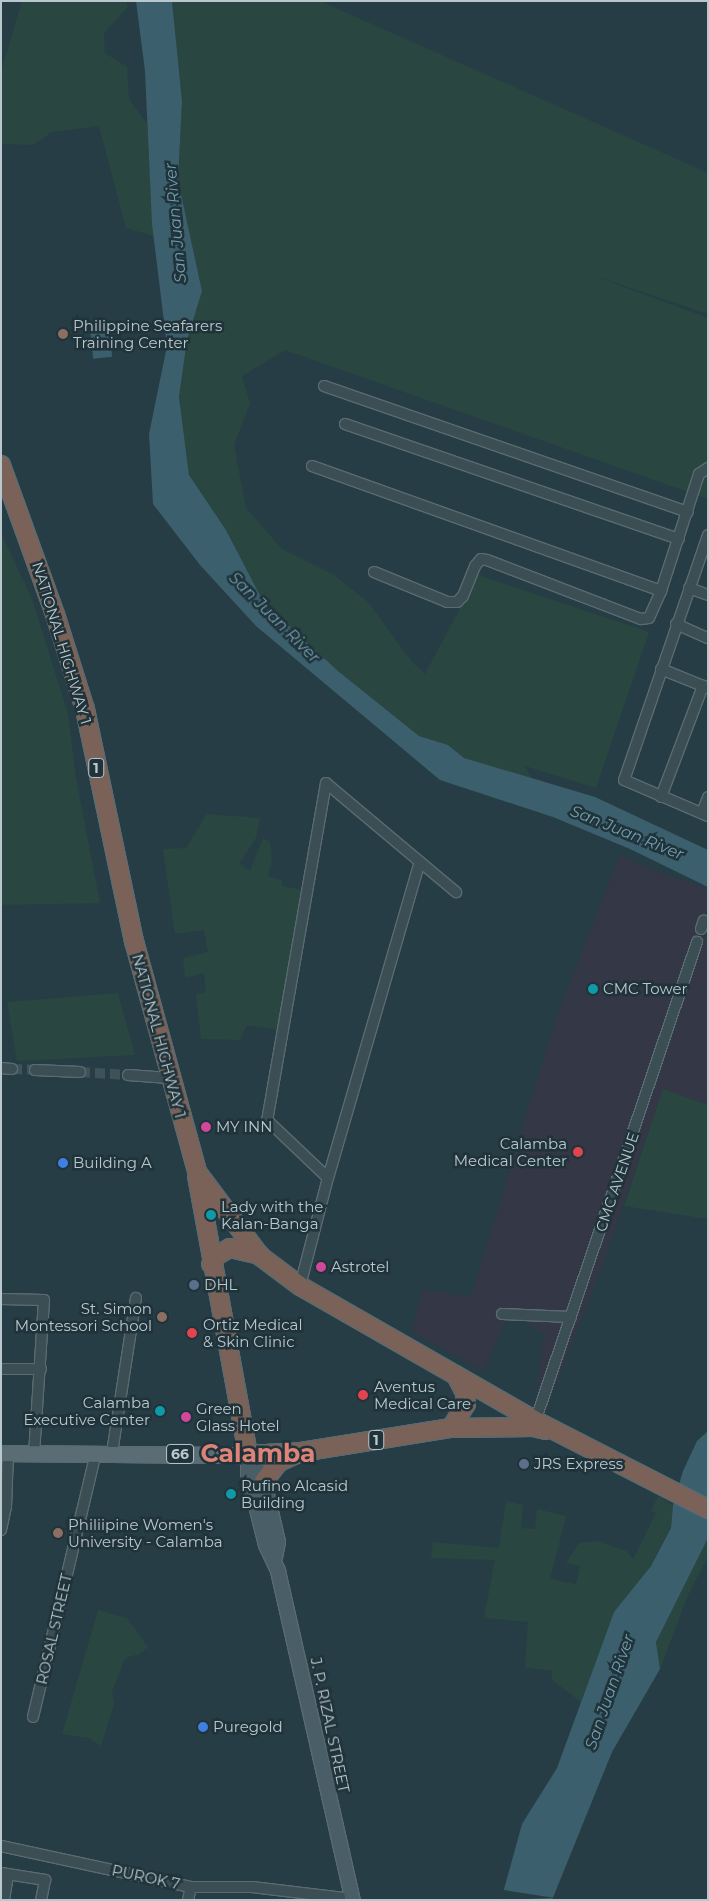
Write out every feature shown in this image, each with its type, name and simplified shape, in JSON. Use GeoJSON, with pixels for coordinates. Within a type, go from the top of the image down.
{"type":"FeatureCollection","features":[{"type":"Feature","properties":{"kind":"highway","name":"NATIONAL HIGHWAY 1"},"geometry":{"type":"LineString","coordinates":[[1,465],[55,614],[85,709],[123,894],[169,1078],[197,1172],[238,1230],[260,1256],[300,1286],[456,1375],[534,1424],[559,1433],[708,1509]]}},
{"type":"Feature","properties":{"kind":"highway"},"geometry":{"type":"LineString","coordinates":[[197,1172],[207,1243],[248,1455]]}},
{"type":"Feature","properties":{"kind":"highway"},"geometry":{"type":"LineString","coordinates":[[207,1243],[226,1240],[238,1230]]}},
{"type":"Feature","properties":{"kind":"highway","name":"1"},"geometry":{"type":"LineString","coordinates":[[212,1264],[222,1251],[230,1248],[260,1256]]}},
{"type":"Feature","properties":{"kind":"highway"},"geometry":{"type":"LineString","coordinates":[[451,1428],[466,1404],[466,1393],[456,1375]]}},
{"type":"Feature","properties":{"kind":"highway","name":"NATIONAL HIGHWAY 1"},"geometry":{"type":"LineString","coordinates":[[248,1455],[301,1452],[451,1428],[534,1424]]}},
{"type":"Feature","properties":{"kind":"highway"},"geometry":{"type":"LineString","coordinates":[[264,1481],[279,1462],[301,1452]]}},
{"type":"Feature","properties":{"kind":"main road","name":"66"},"geometry":{"type":"LineString","coordinates":[[5,1453],[248,1455]]}},
{"type":"Feature","properties":{"kind":"main road","name":"J. P. RIZAL STREET"},"geometry":{"type":"LineString","coordinates":[[248,1455],[264,1481],[278,1542],[275,1558]]}},
{"type":"Feature","properties":{"kind":"main road","name":"J. P. RIZAL STREET"},"geometry":{"type":"LineString","coordinates":[[248,1455],[252,1492],[266,1545],[275,1558],[353,1899]]}},
{"type":"Feature","properties":{"kind":"street"},"geometry":{"type":"LineString","coordinates":[[324,386],[688,512]]}},
{"type":"Feature","properties":{"kind":"street"},"geometry":{"type":"LineString","coordinates":[[344,424],[679,539]]}},
{"type":"Feature","properties":{"kind":"street"},"geometry":{"type":"LineString","coordinates":[[312,466],[661,591]]}},
{"type":"Feature","properties":{"kind":"street"},"geometry":{"type":"LineString","coordinates":[[374,572],[446,602],[457,602],[463,596],[475,566],[481,559],[487,560],[641,619],[649,618],[661,591],[700,474],[708,468]]}},
{"type":"Feature","properties":{"kind":"street"},"geometry":{"type":"LineString","coordinates":[[707,540],[676,624],[624,780],[705,814],[708,796]]}},
{"type":"Feature","properties":{"kind":"street"},"geometry":{"type":"LineString","coordinates":[[689,588],[708,595]]}},
{"type":"Feature","properties":{"kind":"street"},"geometry":{"type":"LineString","coordinates":[[676,624],[708,638]]}},
{"type":"Feature","properties":{"kind":"street"},"geometry":{"type":"LineString","coordinates":[[661,669],[705,687],[661,797]]}},
{"type":"Feature","properties":{"kind":"street"},"geometry":{"type":"LineString","coordinates":[[328,1178],[267,1120],[326,783],[419,865],[456,892]]}},
{"type":"Feature","properties":{"kind":"street"},"geometry":{"type":"LineString","coordinates":[[300,1286],[328,1178],[419,865]]}},
{"type":"Feature","properties":{"kind":"street","name":"CMC AVENUE"},"geometry":{"type":"LineString","coordinates":[[534,1424],[697,942]]}},
{"type":"Feature","properties":{"kind":"street"},"geometry":{"type":"LineString","coordinates":[[1,1068],[12,1069]]}},
{"type":"Feature","properties":{"kind":"street"},"geometry":{"type":"LineString","coordinates":[[35,1070],[80,1072]]}},
{"type":"Feature","properties":{"kind":"street"},"geometry":{"type":"LineString","coordinates":[[128,1075],[169,1078]]}},
{"type":"Feature","properties":{"kind":"street"},"geometry":{"type":"LineString","coordinates":[[112,1453],[136,1298]]}},
{"type":"Feature","properties":{"kind":"street"},"geometry":{"type":"LineString","coordinates":[[1,1299],[44,1300],[41,1369],[34,1453]]}},
{"type":"Feature","properties":{"kind":"street"},"geometry":{"type":"LineString","coordinates":[[502,1314],[571,1317]]}},
{"type":"Feature","properties":{"kind":"street"},"geometry":{"type":"LineString","coordinates":[[1,1369],[41,1369]]}},
{"type":"Feature","properties":{"kind":"street"},"geometry":{"type":"LineString","coordinates":[[1,1530],[6,1507],[5,1453]]}},
{"type":"Feature","properties":{"kind":"street","name":"ROSAL STREET"},"geometry":{"type":"LineString","coordinates":[[33,1717],[96,1453]]}},
{"type":"Feature","properties":{"kind":"street","name":"PUROK 7"},"geometry":{"type":"LineString","coordinates":[[1,1846],[191,1887],[252,1886],[353,1899]]}},
{"type":"Feature","properties":{"kind":"street"},"geometry":{"type":"LineString","coordinates":[[4,1900],[5,1873],[45,1880],[41,1900]]}},
{"type":"Feature","properties":{"kind":"street"},"geometry":{"type":"LineString","coordinates":[[188,1900],[191,1887]]}},
{"type":"Feature","properties":{"kind":"shaded area","name":"Calamba Medical Center"},"geometry":{"type":"Polygon","coordinates":[[[620,855],[662,874],[708,888],[708,1105],[663,1090],[604,1261],[551,1397],[545,1397],[537,1394],[544,1333],[520,1320],[505,1321],[484,1371],[412,1332],[422,1290],[471,1297],[556,1019],[620,855]]]}},
{"type":"Feature","properties":{"kind":"green space"},"geometry":{"type":"Polygon","coordinates":[[[22,1],[126,1],[128,7],[104,33],[105,53],[127,67],[129,99],[147,124],[154,236],[126,228],[99,126],[52,132],[33,145],[1,144],[1,72],[22,1]]]}},
{"type":"Feature","properties":{"kind":"green space"},"geometry":{"type":"Polygon","coordinates":[[[172,1],[320,1],[708,173],[708,314],[589,274],[708,318],[708,499],[285,350],[242,376],[250,403],[234,445],[246,508],[282,549],[334,575],[368,602],[411,661],[425,674],[478,575],[649,632],[596,788],[525,766],[533,781],[464,758],[448,745],[419,736],[338,671],[264,603],[226,530],[189,475],[179,397],[187,340],[202,290],[178,180],[182,101],[172,1]]]}},
{"type":"Feature","properties":{"kind":"green space"},"geometry":{"type":"Polygon","coordinates":[[[1,533],[32,599],[68,714],[76,778],[100,903],[1,905],[1,533]]]}},
{"type":"Feature","properties":{"kind":"green space"},"geometry":{"type":"Polygon","coordinates":[[[207,814],[260,818],[256,838],[239,864],[250,871],[263,838],[270,842],[272,860],[268,876],[282,880],[282,886],[304,890],[279,1030],[247,1025],[240,1040],[201,1039],[196,994],[206,992],[204,973],[185,978],[183,958],[208,952],[204,930],[175,934],[163,849],[186,848],[207,814]]]}},
{"type":"Feature","properties":{"kind":"green space"},"geometry":{"type":"Polygon","coordinates":[[[118,993],[135,1055],[17,1061],[7,1002],[118,993]]]}},
{"type":"Feature","properties":{"kind":"green space"},"geometry":{"type":"Polygon","coordinates":[[[663,1089],[708,1105],[708,1219],[624,1206],[663,1089]]]}},
{"type":"Feature","properties":{"kind":"green space"},"geometry":{"type":"Polygon","coordinates":[[[658,1496],[673,1505],[671,1528],[651,1566],[614,1612],[581,1702],[551,1679],[553,1671],[525,1667],[528,1622],[484,1618],[495,1560],[431,1558],[433,1542],[499,1548],[506,1501],[523,1505],[521,1528],[535,1529],[537,1509],[566,1516],[550,1579],[576,1584],[580,1566],[566,1563],[579,1543],[596,1541],[627,1551],[633,1559],[656,1513],[651,1511],[658,1496]]]}},
{"type":"Feature","properties":{"kind":"green space"},"geometry":{"type":"Polygon","coordinates":[[[708,1538],[708,1556],[688,1595],[660,1669],[656,1642],[708,1538]]]}},
{"type":"Feature","properties":{"kind":"green space"},"geometry":{"type":"Polygon","coordinates":[[[98,1610],[127,1618],[148,1647],[139,1654],[125,1658],[112,1692],[114,1704],[101,1746],[88,1738],[62,1734],[98,1610]]]}},
{"type":"Feature","properties":{"kind":"water","name":"San Juan River"},"geometry":{"type":"Polygon","coordinates":[[[136,1],[172,1],[182,101],[178,180],[202,291],[187,340],[179,397],[189,475],[226,530],[264,603],[338,671],[419,736],[448,745],[464,758],[595,797],[708,850],[708,887],[630,849],[553,817],[440,780],[256,626],[200,565],[153,504],[149,434],[167,346],[152,224],[145,71],[136,1]]]}},
{"type":"Feature","properties":{"kind":"water"},"geometry":{"type":"Polygon","coordinates":[[[109,327],[112,357],[93,359],[90,329],[109,327]]]}},
{"type":"Feature","properties":{"kind":"water","name":"San Juan River"},"geometry":{"type":"Polygon","coordinates":[[[708,1431],[708,1538],[656,1642],[660,1669],[612,1752],[552,1900],[501,1900],[522,1824],[557,1768],[614,1612],[651,1566],[671,1528],[673,1505],[683,1471],[697,1441],[708,1431]]]}},
{"type":"Feature","properties":{"kind":"pier"},"geometry":{"type":"Polygon","coordinates":[[[501,1890],[504,1890],[555,1898],[499,1900],[501,1890]]]}},
{"type":"Feature","properties":{"kind":"tunnel"},"geometry":{"type":"LineString","coordinates":[[12,1069],[35,1070]]}},
{"type":"Feature","properties":{"kind":"tunnel"},"geometry":{"type":"LineString","coordinates":[[80,1072],[128,1075]]}},
{"type":"Feature","properties":{"kind":"place","name":"Philippine Seafarers Training Center"},"geometry":{"type":"Point","coordinates":[63,334]}},
{"type":"Feature","properties":{"kind":"place","name":"CMC Tower"},"geometry":{"type":"Point","coordinates":[593,989]}},
{"type":"Feature","properties":{"kind":"place","name":"MY INN"},"geometry":{"type":"Point","coordinates":[206,1127]}},
{"type":"Feature","properties":{"kind":"place","name":"Calamba Medical Center"},"geometry":{"type":"Point","coordinates":[578,1152]}},
{"type":"Feature","properties":{"kind":"place","name":"Building A"},"geometry":{"type":"Point","coordinates":[63,1163]}},
{"type":"Feature","properties":{"kind":"place","name":"Lady with the Kalan-Banga"},"geometry":{"type":"Point","coordinates":[211,1215]}},
{"type":"Feature","properties":{"kind":"place","name":"Astrotel"},"geometry":{"type":"Point","coordinates":[321,1267]}},
{"type":"Feature","properties":{"kind":"place","name":"DHL"},"geometry":{"type":"Point","coordinates":[194,1285]}},
{"type":"Feature","properties":{"kind":"place","name":"St. Simon Montessori School"},"geometry":{"type":"Point","coordinates":[162,1317]}},
{"type":"Feature","properties":{"kind":"place","name":"Ortiz Medical & Skin Clinic"},"geometry":{"type":"Point","coordinates":[192,1333]}},
{"type":"Feature","properties":{"kind":"place","name":"Aventus Medical Care"},"geometry":{"type":"Point","coordinates":[363,1395]}},
{"type":"Feature","properties":{"kind":"place","name":"Calamba Executive Center"},"geometry":{"type":"Point","coordinates":[160,1411]}},
{"type":"Feature","properties":{"kind":"place","name":"Green Glass Hotel"},"geometry":{"type":"Point","coordinates":[186,1417]}},
{"type":"Feature","properties":{"kind":"place","name":"JRS Express"},"geometry":{"type":"Point","coordinates":[524,1464]}},
{"type":"Feature","properties":{"kind":"place","name":"Rufino Alcasid Building"},"geometry":{"type":"Point","coordinates":[231,1494]}},
{"type":"Feature","properties":{"kind":"place","name":"Philiipine Women's University - Calamba"},"geometry":{"type":"Point","coordinates":[58,1533]}},
{"type":"Feature","properties":{"kind":"place","name":"Puregold"},"geometry":{"type":"Point","coordinates":[203,1727]}},
{"type":"Feature","properties":{"kind":"district","name":"Calamba"},"geometry":{"type":"Point","coordinates":[258,1453]}}]}
